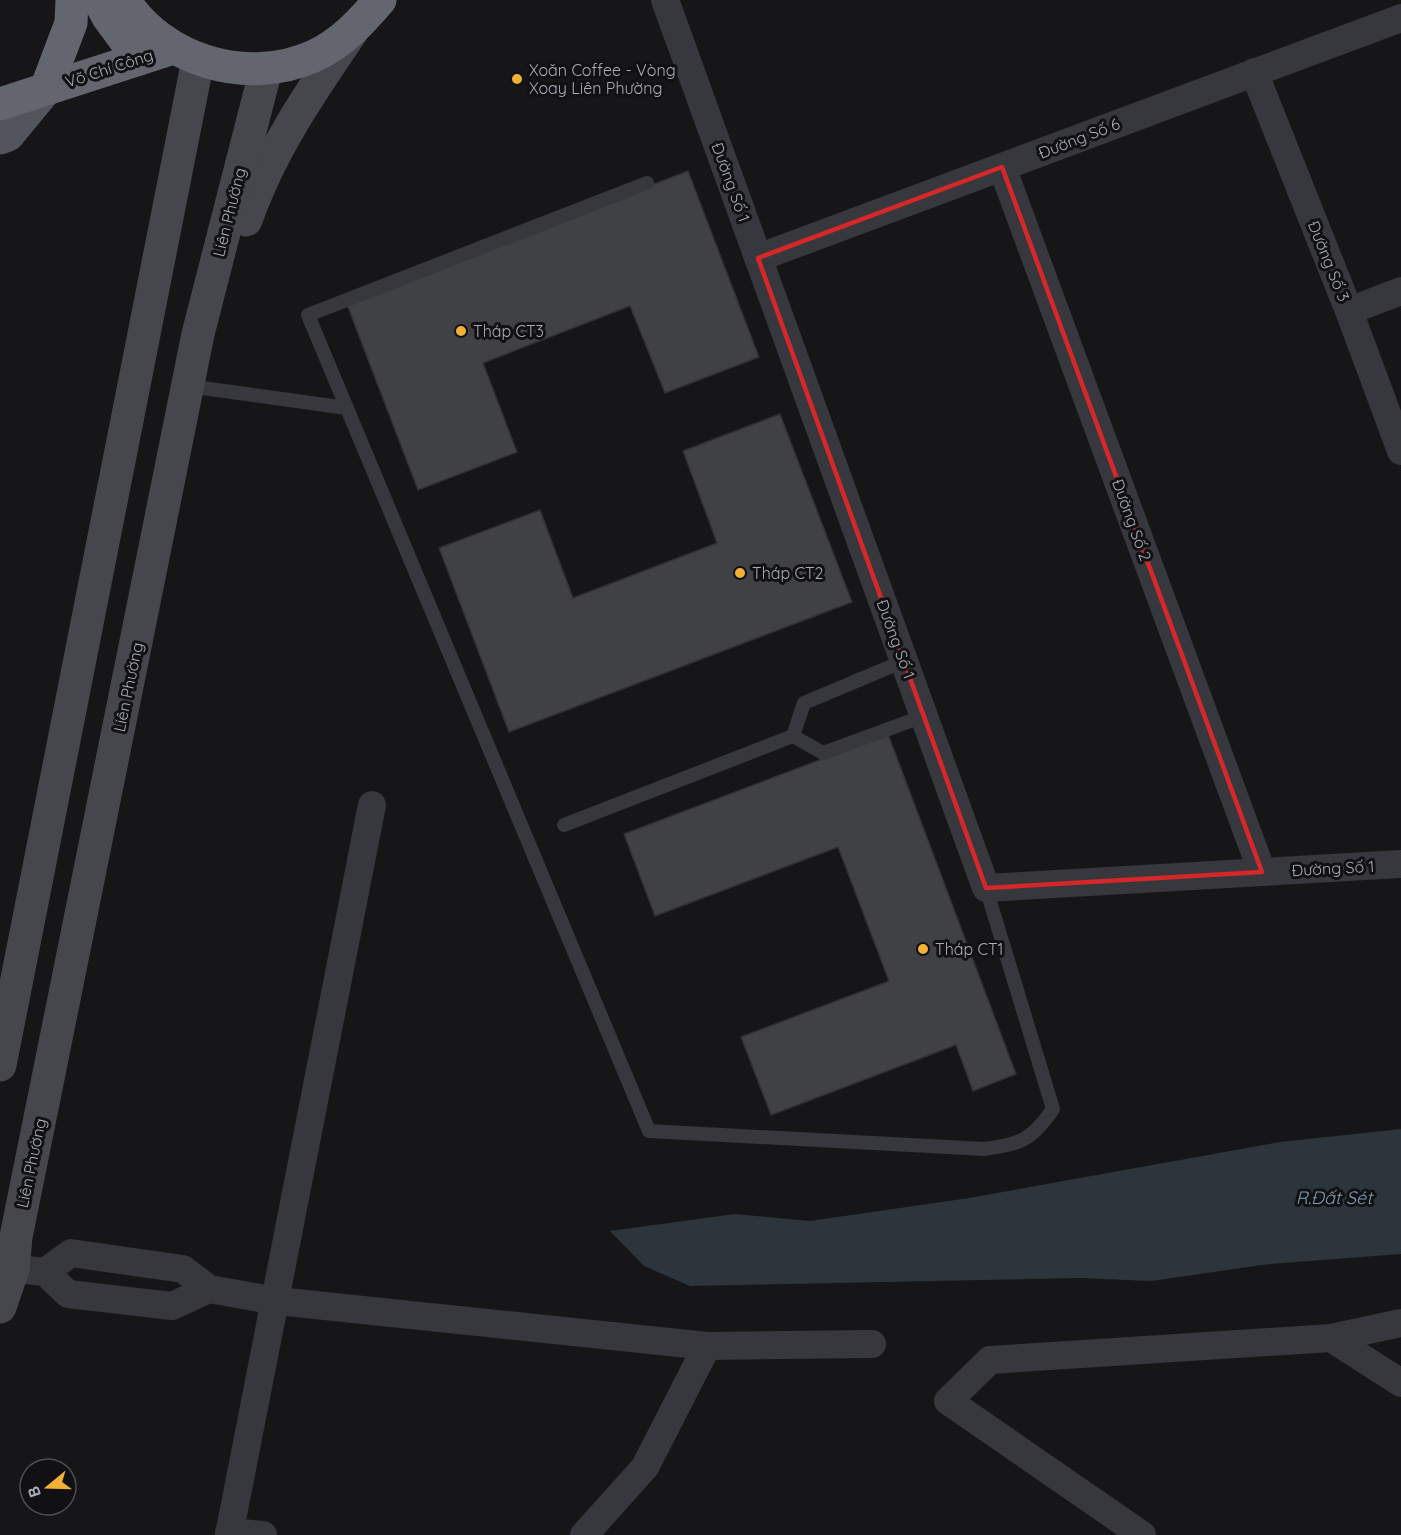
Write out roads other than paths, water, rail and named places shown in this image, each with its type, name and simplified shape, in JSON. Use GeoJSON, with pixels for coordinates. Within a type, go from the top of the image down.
{"type":"FeatureCollection","features":[{"type":"Feature","properties":{"kind":"highway"},"geometry":{"type":"LineString","coordinates":[[46,89],[71,23],[72,0]]}},
{"type":"Feature","properties":{"kind":"highway"},"geometry":{"type":"LineString","coordinates":[[99,0],[108,17],[139,59]]}},
{"type":"Feature","properties":{"kind":"highway"},"geometry":{"type":"LineString","coordinates":[[124,0],[135,18],[185,54],[230,68],[266,69],[314,56],[351,33],[380,0]]}},
{"type":"Feature","properties":{"kind":"highway","name":"Võ Chí Công"},"geometry":{"type":"LineString","coordinates":[[0,104],[139,59],[185,54]]}},
{"type":"Feature","properties":{"kind":"main road","name":"Võ Chí Công"},"geometry":{"type":"LineString","coordinates":[[0,138],[8,135],[46,89]]}},
{"type":"Feature","properties":{"kind":"street","name":"Đường Số 1"},"geometry":{"type":"LineString","coordinates":[[664,0],[986,888],[1401,864]]}},
{"type":"Feature","properties":{"kind":"street","name":"Đường Số 6"},"geometry":{"type":"LineString","coordinates":[[758,258],[1401,18]]}},
{"type":"Feature","properties":{"kind":"street"},"geometry":{"type":"LineString","coordinates":[[198,334],[219,302],[259,183],[283,135],[351,33]]}},
{"type":"Feature","properties":{"kind":"street"},"geometry":{"type":"LineString","coordinates":[[0,1065],[185,54]]}},
{"type":"Feature","properties":{"kind":"street","name":"Liên Phường"},"geometry":{"type":"LineString","coordinates":[[0,1307],[198,334],[266,69]]}},
{"type":"Feature","properties":{"kind":"street","name":"Đường Số 3"},"geometry":{"type":"LineString","coordinates":[[1254,72],[1349,311],[1401,451]]}},
{"type":"Feature","properties":{"kind":"street","name":"Đường Số 2"},"geometry":{"type":"LineString","coordinates":[[1002,167],[1262,872]]}},
{"type":"Feature","properties":{"kind":"street"},"geometry":{"type":"LineString","coordinates":[[1349,311],[1401,291]]}},
{"type":"Feature","properties":{"kind":"street"},"geometry":{"type":"LineString","coordinates":[[263,1535],[229,1533],[277,1301],[372,805]]}},
{"type":"Feature","properties":{"kind":"street"},"geometry":{"type":"LineString","coordinates":[[45,1272],[72,1253],[183,1269],[209,1289],[277,1301],[707,1346],[872,1344]]}},
{"type":"Feature","properties":{"kind":"street"},"geometry":{"type":"LineString","coordinates":[[7,1268],[45,1272],[68,1294],[172,1306],[209,1289]]}},
{"type":"Feature","properties":{"kind":"street"},"geometry":{"type":"LineString","coordinates":[[1143,1535],[948,1401],[990,1360],[1331,1338],[1401,1323]]}},
{"type":"Feature","properties":{"kind":"street"},"geometry":{"type":"LineString","coordinates":[[1331,1338],[1401,1383]]}},
{"type":"Feature","properties":{"kind":"street"},"geometry":{"type":"LineString","coordinates":[[584,1535],[645,1467],[707,1346]]}},
{"type":"Feature","properties":{"kind":"lane"},"geometry":{"type":"LineString","coordinates":[[647,183],[308,315],[649,1131],[984,1149],[1016,1144],[1038,1132],[1053,1109],[986,888]]}},
{"type":"Feature","properties":{"kind":"lane"},"geometry":{"type":"LineString","coordinates":[[188,386],[347,408]]}},
{"type":"Feature","properties":{"kind":"lane"},"geometry":{"type":"LineString","coordinates":[[793,736],[804,703],[904,661]]}},
{"type":"Feature","properties":{"kind":"lane"},"geometry":{"type":"LineString","coordinates":[[793,736],[823,753],[924,716]]}},
{"type":"Feature","properties":{"kind":"lane"},"geometry":{"type":"LineString","coordinates":[[564,825],[793,736]]}},
{"type":"Feature","properties":{"kind":"water","name":"R.Đất Sét"},"geometry":{"type":"Polygon","coordinates":[[[1401,1129],[1401,1254],[1269,1264],[1151,1281],[1080,1278],[690,1286],[644,1266],[610,1231],[735,1214],[810,1221],[969,1198],[1280,1142],[1401,1129]]]}},
{"type":"Feature","properties":{"kind":"place","name":"Xoăn Coffee - Vòng Xoay Liên Phường"},"geometry":{"type":"Point","coordinates":[517,79]}},
{"type":"Feature","properties":{"kind":"place","name":"Tháp CT3"},"geometry":{"type":"Point","coordinates":[461,331]}},
{"type":"Feature","properties":{"kind":"place","name":"Tháp CT2"},"geometry":{"type":"Point","coordinates":[740,573]}},
{"type":"Feature","properties":{"kind":"place","name":"Tháp CT1"},"geometry":{"type":"Point","coordinates":[923,949]}}]}
